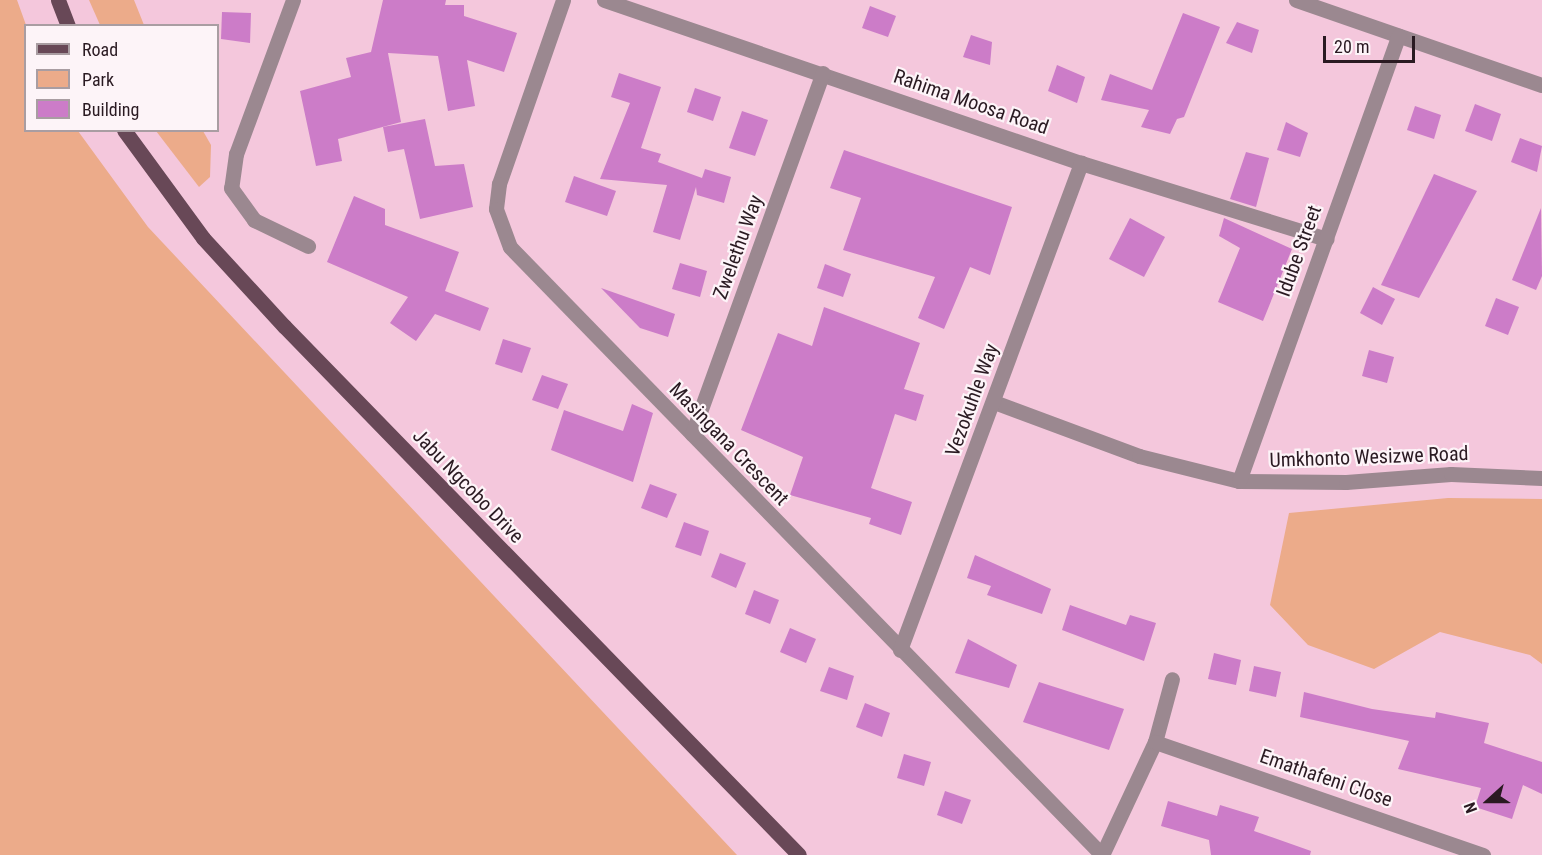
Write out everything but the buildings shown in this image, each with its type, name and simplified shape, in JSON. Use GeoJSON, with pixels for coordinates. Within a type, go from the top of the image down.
{"type":"FeatureCollection","features":[{"type":"Feature","properties":{"kind":"main road"},"geometry":{"type":"LineString","coordinates":[[58,0],[67,24]]}},
{"type":"Feature","properties":{"kind":"main road","name":"Jabu Ngcobo Drive"},"geometry":{"type":"LineString","coordinates":[[125,132],[203,238],[284,326],[799,855]]}},
{"type":"Feature","properties":{"kind":"street"},"geometry":{"type":"LineString","coordinates":[[293,0],[236,154],[231,188],[254,220],[308,246]]}},
{"type":"Feature","properties":{"kind":"street","name":"Masingana Crescent"},"geometry":{"type":"LineString","coordinates":[[563,0],[499,184],[501,230],[545,288],[692,434],[1102,855]]}},
{"type":"Feature","properties":{"kind":"street","name":"Rahima Moosa Road"},"geometry":{"type":"LineString","coordinates":[[604,0],[1081,163],[1326,239]]}},
{"type":"Feature","properties":{"kind":"street"},"geometry":{"type":"LineString","coordinates":[[1296,0],[1542,85]]}},
{"type":"Feature","properties":{"kind":"street","name":"Idube Street"},"geometry":{"type":"LineString","coordinates":[[1239,481],[1398,36]]}},
{"type":"Feature","properties":{"kind":"street","name":"Zwelethu Way"},"geometry":{"type":"LineString","coordinates":[[692,434],[823,73]]}},
{"type":"Feature","properties":{"kind":"street","name":"Vezokuhle Way"},"geometry":{"type":"LineString","coordinates":[[900,650],[1081,163]]}},
{"type":"Feature","properties":{"kind":"street","name":"Umkhonto Wesizwe Road"},"geometry":{"type":"LineString","coordinates":[[994,402],[1139,456],[1239,481],[1346,482],[1451,474],[1542,478]]}},
{"type":"Feature","properties":{"kind":"street"},"geometry":{"type":"LineString","coordinates":[[1102,855],[1155,742],[1172,680]]}},
{"type":"Feature","properties":{"kind":"street","name":"Emathafeni Close"},"geometry":{"type":"LineString","coordinates":[[1155,742],[1458,851],[1483,855]]}},
{"type":"Feature","properties":{"kind":"green space"},"geometry":{"type":"Polygon","coordinates":[[[0,0],[17,0],[26,24],[24,132],[79,132],[148,227],[737,855],[0,855],[0,0]]]}},
{"type":"Feature","properties":{"kind":"green space"},"geometry":{"type":"Polygon","coordinates":[[[89,0],[134,0],[144,24],[100,24],[89,0]]]}},
{"type":"Feature","properties":{"kind":"green space"},"geometry":{"type":"Polygon","coordinates":[[[157,132],[204,132],[211,145],[210,177],[199,187],[157,132]]]}},
{"type":"Feature","properties":{"kind":"green space"},"geometry":{"type":"Polygon","coordinates":[[[1448,498],[1542,499],[1542,664],[1530,655],[1440,632],[1374,669],[1308,645],[1270,605],[1289,513],[1448,498]]]}}]}
